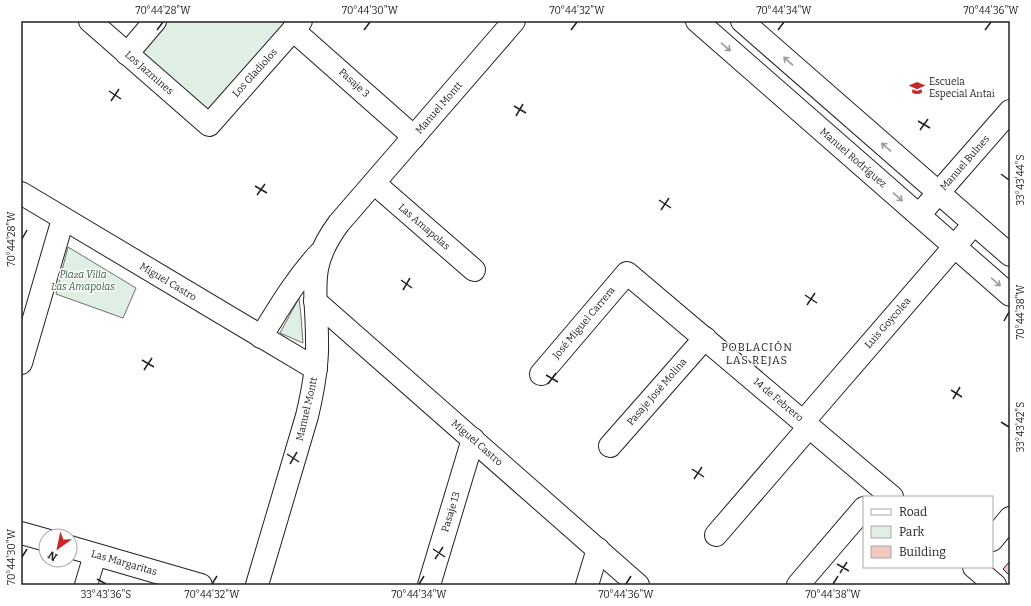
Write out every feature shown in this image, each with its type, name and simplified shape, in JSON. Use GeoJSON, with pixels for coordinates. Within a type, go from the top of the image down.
{"type":"FeatureCollection","features":[{"type":"Feature","properties":{"kind":"street","name":"Los Jazmines"},"geometry":{"type":"LineString","coordinates":[[90,21],[209,126]]}},
{"type":"Feature","properties":{"kind":"street"},"geometry":{"type":"LineString","coordinates":[[127,54],[155,21]]}},
{"type":"Feature","properties":{"kind":"street","name":"Manuel Montt"},"geometry":{"type":"LineString","coordinates":[[257,585],[307,416],[316,369],[317,340],[315,277],[322,252],[329,237],[339,223],[514,21]]}},
{"type":"Feature","properties":{"kind":"street","name":"Manuel Rodríguez"},"geometry":{"type":"LineString","coordinates":[[697,21],[1010,295]]}},
{"type":"Feature","properties":{"kind":"street"},"geometry":{"type":"LineString","coordinates":[[742,21],[1010,255]]}},
{"type":"Feature","properties":{"kind":"street","name":"Pasaje 3"},"geometry":{"type":"LineString","coordinates":[[297,25],[414,137]]}},
{"type":"Feature","properties":{"kind":"street","name":"Los Gladiolos"},"geometry":{"type":"LineString","coordinates":[[209,126],[297,25]]}},
{"type":"Feature","properties":{"kind":"street","name":"Manuel Bulnes"},"geometry":{"type":"LineString","coordinates":[[919,216],[1010,111]]}},
{"type":"Feature","properties":{"kind":"street","name":"Las Amapolas"},"geometry":{"type":"LineString","coordinates":[[374,183],[474,270]]}},
{"type":"Feature","properties":{"kind":"street","name":"Miguel Castro"},"geometry":{"type":"LineString","coordinates":[[21,193],[316,369]]}},
{"type":"Feature","properties":{"kind":"street"},"geometry":{"type":"LineString","coordinates":[[21,363],[63,219]]}},
{"type":"Feature","properties":{"kind":"street","name":"Luis Goycolea"},"geometry":{"type":"LineString","coordinates":[[716,535],[806,424],[974,224]]}},
{"type":"Feature","properties":{"kind":"street","name":"Manuel Montt"},"geometry":{"type":"LineString","coordinates":[[261,337],[298,278],[322,252]]}},
{"type":"Feature","properties":{"kind":"street","name":"14 de Febrero"},"geometry":{"type":"LineString","coordinates":[[627,273],[806,424],[882,494]]}},
{"type":"Feature","properties":{"kind":"street","name":"José Miguel Carrera"},"geometry":{"type":"LineString","coordinates":[[541,374],[627,273]]}},
{"type":"Feature","properties":{"kind":"street","name":"Miguel Castro"},"geometry":{"type":"LineString","coordinates":[[315,301],[638,585]]}},
{"type":"Feature","properties":{"kind":"street","name":"Pasaje José Molina"},"geometry":{"type":"LineString","coordinates":[[610,446],[705,338]]}},
{"type":"Feature","properties":{"kind":"street","name":"Pasaje 13"},"geometry":{"type":"LineString","coordinates":[[430,585],[473,439]]}},
{"type":"Feature","properties":{"kind":"street"},"geometry":{"type":"LineString","coordinates":[[798,585],[863,509]]}},
{"type":"Feature","properties":{"kind":"street"},"geometry":{"type":"LineString","coordinates":[[993,539],[1010,518]]}},
{"type":"Feature","properties":{"kind":"street"},"geometry":{"type":"LineString","coordinates":[[21,533],[38,538]]}},
{"type":"Feature","properties":{"kind":"street","name":"Las Margaritas"},"geometry":{"type":"LineString","coordinates":[[78,549],[201,585]]}},
{"type":"Feature","properties":{"kind":"street"},"geometry":{"type":"LineString","coordinates":[[587,585],[598,549]]}},
{"type":"Feature","properties":{"kind":"street"},"geometry":{"type":"LineString","coordinates":[[86,585],[95,554]]}},
{"type":"Feature","properties":{"kind":"green space"},"geometry":{"type":"Polygon","coordinates":[[[164,21],[287,21],[205,113],[136,52],[164,21]]]}},
{"type":"Feature","properties":{"kind":"green space","name":"Plaza Villa Las Amapolas"},"geometry":{"type":"Polygon","coordinates":[[[68,247],[136,288],[123,318],[56,294],[68,247]]]}},
{"type":"Feature","properties":{"kind":"green space"},"geometry":{"type":"Polygon","coordinates":[[[299,298],[301,316],[303,343],[280,333],[299,298]]]}},
{"type":"Feature","properties":{"kind":"building"},"geometry":{"type":"Polygon","coordinates":[[[1010,561],[1010,576],[1003,569],[1010,561]]]}},
{"type":"Feature","properties":{"kind":"place","name":"Escuela Especial Antai"},"geometry":{"type":"Point","coordinates":[917,88]}},
{"type":"Feature","properties":{"kind":"district","name":"POBLACIÓN LAS REJAS"},"geometry":{"type":"Point","coordinates":[757,353]}}]}
